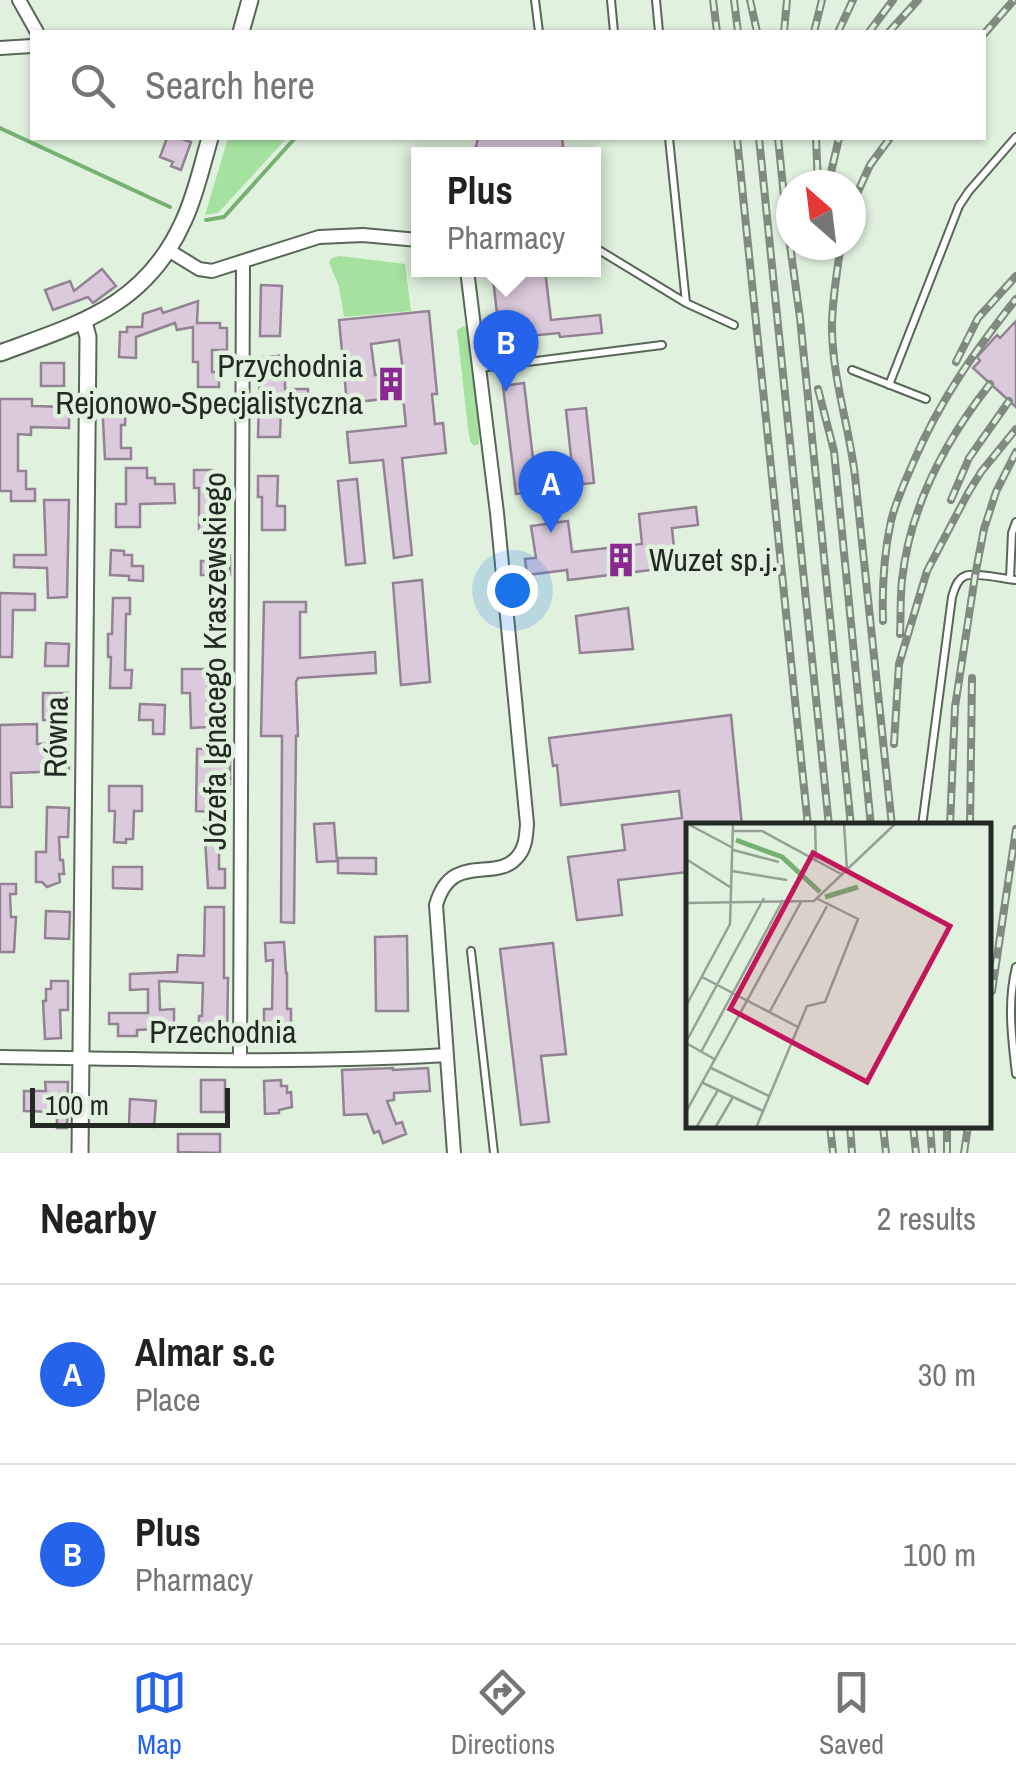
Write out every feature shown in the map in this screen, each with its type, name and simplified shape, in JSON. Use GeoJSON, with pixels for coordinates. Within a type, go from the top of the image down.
{"type":"FeatureCollection","features":[{"type":"Feature","properties":{"kind":"street"},"geometry":{"type":"LineString","coordinates":[[19,0],[36,30]]}},
{"type":"Feature","properties":{"kind":"street"},"geometry":{"type":"LineString","coordinates":[[242,30],[250,0]]}},
{"type":"Feature","properties":{"kind":"street"},"geometry":{"type":"LineString","coordinates":[[0,48],[30,46]]}},
{"type":"Feature","properties":{"kind":"street"},"geometry":{"type":"LineString","coordinates":[[0,353],[84,322],[129,295],[151,273],[185,219],[209,140]]}},
{"type":"Feature","properties":{"kind":"street"},"geometry":{"type":"LineString","coordinates":[[168,250],[199,269],[212,271],[319,237],[364,235],[411,239]]}},
{"type":"Feature","properties":{"kind":"street","name":"Józefa Ignacego Kraszewskiego"},"geometry":{"type":"LineString","coordinates":[[240,1060],[243,263]]}},
{"type":"Feature","properties":{"kind":"street"},"geometry":{"type":"LineString","coordinates":[[454,1153],[436,905],[447,881],[462,872],[506,865],[517,858],[527,824],[468,277]]}},
{"type":"Feature","properties":{"kind":"street","name":"Równa"},"geometry":{"type":"LineString","coordinates":[[80,1153],[88,337],[84,322]]}},
{"type":"Feature","properties":{"kind":"street","name":"Przechodnia"},"geometry":{"type":"LineString","coordinates":[[0,1058],[240,1060],[446,1055]]}},
{"type":"Feature","properties":{"kind":"lane"},"geometry":{"type":"LineString","coordinates":[[535,0],[538,30]]}},
{"type":"Feature","properties":{"kind":"lane"},"geometry":{"type":"LineString","coordinates":[[611,0],[614,30]]}},
{"type":"Feature","properties":{"kind":"lane"},"geometry":{"type":"LineString","coordinates":[[656,0],[659,30]]}},
{"type":"Feature","properties":{"kind":"lane"},"geometry":{"type":"LineString","coordinates":[[889,384],[959,206],[1016,137]]}},
{"type":"Feature","properties":{"kind":"lane"},"geometry":{"type":"LineString","coordinates":[[670,140],[686,304]]}},
{"type":"Feature","properties":{"kind":"lane"},"geometry":{"type":"LineString","coordinates":[[601,251],[686,304],[734,325]]}},
{"type":"Feature","properties":{"kind":"lane"},"geometry":{"type":"LineString","coordinates":[[479,368],[662,346]]}},
{"type":"Feature","properties":{"kind":"lane"},"geometry":{"type":"LineString","coordinates":[[852,370],[926,399]]}},
{"type":"Feature","properties":{"kind":"lane"},"geometry":{"type":"LineString","coordinates":[[922,823],[956,585],[964,576],[1013,580],[1012,533],[1016,522]]}},
{"type":"Feature","properties":{"kind":"lane"},"geometry":{"type":"LineString","coordinates":[[471,950],[494,1153]]}},
{"type":"Feature","properties":{"kind":"lane"},"geometry":{"type":"LineString","coordinates":[[1016,967],[1010,1015],[1016,1074]]}},
{"type":"Feature","properties":{"kind":"green space"},"geometry":{"type":"Polygon","coordinates":[[[227,140],[285,140],[218,213],[205,215],[227,140]]]}},
{"type":"Feature","properties":{"kind":"green space"},"geometry":{"type":"Polygon","coordinates":[[[340,256],[405,264],[411,311],[344,317],[339,287],[329,262],[340,256]]]}},
{"type":"Feature","properties":{"kind":"green space"},"geometry":{"type":"Polygon","coordinates":[[[464,326],[469,333],[479,429],[479,444],[474,446],[468,429],[457,330],[464,326]]]}},
{"type":"Feature","properties":{"kind":"building"},"geometry":{"type":"Polygon","coordinates":[[[166,140],[191,142],[181,170],[160,157],[166,140]]]}},
{"type":"Feature","properties":{"kind":"building"},"geometry":{"type":"Polygon","coordinates":[[[478,140],[562,140],[563,147],[476,147],[478,140]]]}},
{"type":"Feature","properties":{"kind":"building"},"geometry":{"type":"Polygon","coordinates":[[[102,269],[116,286],[93,303],[88,297],[53,310],[45,290],[70,281],[74,291],[102,269]]]}},
{"type":"Feature","properties":{"kind":"building"},"geometry":{"type":"Polygon","coordinates":[[[493,277],[546,277],[551,320],[600,315],[602,333],[529,336],[527,319],[498,322],[493,277]]]}},
{"type":"Feature","properties":{"kind":"building"},"geometry":{"type":"Polygon","coordinates":[[[261,285],[282,286],[280,336],[260,336],[261,285]]]}},
{"type":"Feature","properties":{"kind":"building"},"geometry":{"type":"Polygon","coordinates":[[[198,301],[197,323],[220,323],[220,328],[227,328],[227,350],[212,350],[212,372],[219,372],[219,387],[198,387],[193,327],[177,330],[175,323],[136,337],[136,358],[119,357],[120,332],[127,332],[127,327],[142,327],[143,314],[161,308],[163,313],[198,301]]]}},
{"type":"Feature","properties":{"kind":"building","name":"Przychodnia Rejonowo-Specjalistyczna"},"geometry":{"type":"Polygon","coordinates":[[[429,311],[437,394],[432,394],[435,424],[443,423],[446,453],[402,458],[412,555],[394,558],[383,460],[350,463],[347,432],[406,426],[403,397],[347,403],[339,320],[429,311]],[[399,340],[371,344],[375,375],[403,371],[399,340]]]}},
{"type":"Feature","properties":{"kind":"building"},"geometry":{"type":"Polygon","coordinates":[[[1016,321],[1016,407],[973,368],[980,361],[977,357],[997,335],[1000,338],[1016,321]]]}},
{"type":"Feature","properties":{"kind":"building"},"geometry":{"type":"Polygon","coordinates":[[[285,355],[285,389],[308,389],[308,407],[281,407],[280,437],[258,437],[260,358],[285,355]]]}},
{"type":"Feature","properties":{"kind":"building"},"geometry":{"type":"Polygon","coordinates":[[[41,363],[64,363],[64,386],[41,386],[41,363]]]}},
{"type":"Feature","properties":{"kind":"building"},"geometry":{"type":"Polygon","coordinates":[[[524,383],[537,492],[516,494],[503,386],[524,383]]]}},
{"type":"Feature","properties":{"kind":"building"},"geometry":{"type":"Polygon","coordinates":[[[0,399],[32,399],[32,406],[69,407],[69,428],[31,427],[31,435],[18,434],[18,471],[26,471],[26,489],[35,489],[35,501],[11,501],[11,491],[0,491],[0,399]]]}},
{"type":"Feature","properties":{"kind":"building"},"geometry":{"type":"Polygon","coordinates":[[[102,402],[126,403],[121,448],[131,448],[131,459],[105,459],[102,402]]]}},
{"type":"Feature","properties":{"kind":"building"},"geometry":{"type":"Polygon","coordinates":[[[586,408],[594,483],[574,485],[566,410],[586,408]]]}},
{"type":"Feature","properties":{"kind":"building"},"geometry":{"type":"Polygon","coordinates":[[[126,468],[147,468],[147,478],[155,478],[155,484],[174,484],[175,503],[140,504],[140,527],[116,527],[116,504],[126,504],[126,468]]]}},
{"type":"Feature","properties":{"kind":"building"},"geometry":{"type":"Polygon","coordinates":[[[194,470],[212,470],[213,502],[221,502],[221,528],[199,529],[199,488],[194,488],[194,470]]]}},
{"type":"Feature","properties":{"kind":"building"},"geometry":{"type":"Polygon","coordinates":[[[258,476],[278,476],[277,506],[285,506],[285,530],[262,530],[258,476]]]}},
{"type":"Feature","properties":{"kind":"building"},"geometry":{"type":"Polygon","coordinates":[[[357,479],[365,563],[346,565],[338,481],[357,479]]]}},
{"type":"Feature","properties":{"kind":"building"},"geometry":{"type":"Polygon","coordinates":[[[44,500],[69,500],[67,597],[48,598],[47,568],[14,567],[14,555],[46,555],[44,500]]]}},
{"type":"Feature","properties":{"kind":"building"},"geometry":{"type":"Polygon","coordinates":[[[696,507],[698,525],[672,528],[676,567],[568,580],[567,570],[527,575],[525,559],[536,558],[531,526],[568,521],[572,552],[642,544],[639,514],[696,507]]]}},
{"type":"Feature","properties":{"kind":"building"},"geometry":{"type":"Polygon","coordinates":[[[111,550],[132,555],[132,566],[143,566],[143,581],[110,575],[111,550]]]}},
{"type":"Feature","properties":{"kind":"building"},"geometry":{"type":"Polygon","coordinates":[[[209,555],[230,555],[230,575],[201,575],[201,561],[210,561],[209,555]]]}},
{"type":"Feature","properties":{"kind":"building"},"geometry":{"type":"Polygon","coordinates":[[[422,580],[430,682],[401,685],[393,583],[422,580]]]}},
{"type":"Feature","properties":{"kind":"building"},"geometry":{"type":"Polygon","coordinates":[[[0,593],[35,594],[35,610],[13,610],[12,657],[0,657],[0,593]]]}},
{"type":"Feature","properties":{"kind":"building"},"geometry":{"type":"Polygon","coordinates":[[[113,598],[130,598],[125,670],[132,670],[131,688],[110,688],[108,634],[112,634],[113,598]]]}},
{"type":"Feature","properties":{"kind":"building"},"geometry":{"type":"Polygon","coordinates":[[[264,602],[306,602],[306,612],[300,612],[300,658],[375,652],[376,673],[298,678],[296,682],[294,923],[281,922],[282,736],[261,736],[264,602]]]}},
{"type":"Feature","properties":{"kind":"building"},"geometry":{"type":"Polygon","coordinates":[[[628,608],[633,649],[580,653],[576,616],[628,608]]]}},
{"type":"Feature","properties":{"kind":"building"},"geometry":{"type":"Polygon","coordinates":[[[46,643],[69,644],[68,666],[45,666],[46,643]]]}},
{"type":"Feature","properties":{"kind":"building"},"geometry":{"type":"Polygon","coordinates":[[[182,669],[207,669],[208,727],[191,728],[190,693],[182,693],[182,669]]]}},
{"type":"Feature","properties":{"kind":"building"},"geometry":{"type":"Polygon","coordinates":[[[43,693],[68,693],[68,721],[43,720],[43,693]]]}},
{"type":"Feature","properties":{"kind":"building"},"geometry":{"type":"Polygon","coordinates":[[[140,704],[165,705],[164,734],[153,734],[153,720],[139,720],[140,704]]]}},
{"type":"Feature","properties":{"kind":"building"},"geometry":{"type":"Polygon","coordinates":[[[731,715],[742,823],[686,823],[686,872],[618,880],[622,915],[577,920],[568,857],[625,850],[622,825],[682,818],[679,791],[561,805],[557,765],[553,766],[549,738],[731,715]]]}},
{"type":"Feature","properties":{"kind":"building"},"geometry":{"type":"Polygon","coordinates":[[[37,724],[37,744],[68,743],[69,771],[11,773],[12,807],[0,807],[0,725],[37,724]]]}},
{"type":"Feature","properties":{"kind":"building"},"geometry":{"type":"Polygon","coordinates":[[[230,748],[230,784],[214,784],[213,812],[196,811],[197,749],[230,748]]]}},
{"type":"Feature","properties":{"kind":"building"},"geometry":{"type":"Polygon","coordinates":[[[109,786],[142,786],[142,811],[134,811],[133,839],[126,839],[126,843],[114,842],[115,811],[109,811],[109,786]]]}},
{"type":"Feature","properties":{"kind":"building"},"geometry":{"type":"Polygon","coordinates":[[[47,807],[69,808],[68,837],[59,837],[64,874],[59,874],[60,882],[47,887],[36,882],[36,852],[46,852],[47,807]]]}},
{"type":"Feature","properties":{"kind":"building"},"geometry":{"type":"Polygon","coordinates":[[[204,822],[216,822],[216,829],[224,829],[219,869],[225,869],[225,888],[208,888],[204,822]]]}},
{"type":"Feature","properties":{"kind":"building"},"geometry":{"type":"Polygon","coordinates":[[[334,823],[337,861],[317,862],[314,824],[334,823]]]}},
{"type":"Feature","properties":{"kind":"building"},"geometry":{"type":"Polygon","coordinates":[[[338,858],[376,858],[376,874],[338,873],[338,858]]]}},
{"type":"Feature","properties":{"kind":"building"},"geometry":{"type":"Polygon","coordinates":[[[113,867],[142,867],[142,889],[113,888],[113,867]]]}},
{"type":"Feature","properties":{"kind":"building"},"geometry":{"type":"Polygon","coordinates":[[[0,884],[16,884],[16,894],[10,894],[11,917],[16,917],[14,952],[0,952],[0,884]]]}},
{"type":"Feature","properties":{"kind":"building"},"geometry":{"type":"Polygon","coordinates":[[[205,907],[224,907],[227,1042],[199,1042],[203,983],[159,981],[160,1010],[174,1009],[174,1028],[137,1030],[137,1036],[118,1036],[118,1024],[109,1024],[109,1013],[148,1013],[148,989],[130,990],[130,974],[177,972],[178,955],[204,956],[205,907]]]}},
{"type":"Feature","properties":{"kind":"building"},"geometry":{"type":"Polygon","coordinates":[[[46,911],[70,912],[69,939],[45,938],[46,911]]]}},
{"type":"Feature","properties":{"kind":"building"},"geometry":{"type":"Polygon","coordinates":[[[407,936],[408,1011],[376,1011],[375,937],[407,936]]]}},
{"type":"Feature","properties":{"kind":"building"},"geometry":{"type":"Polygon","coordinates":[[[284,942],[291,1036],[264,1037],[264,1009],[272,1009],[273,960],[266,961],[265,943],[284,942]]]}},
{"type":"Feature","properties":{"kind":"building"},"geometry":{"type":"Polygon","coordinates":[[[553,943],[566,1054],[541,1056],[549,1122],[521,1125],[500,949],[553,943]]]}},
{"type":"Feature","properties":{"kind":"building"},"geometry":{"type":"Polygon","coordinates":[[[51,981],[68,981],[68,1010],[60,1010],[61,1038],[45,1039],[43,1001],[51,981]]]}},
{"type":"Feature","properties":{"kind":"building"},"geometry":{"type":"Polygon","coordinates":[[[428,1068],[430,1091],[394,1093],[394,1100],[387,1101],[396,1124],[402,1122],[406,1134],[383,1143],[379,1131],[374,1133],[367,1114],[344,1115],[342,1070],[428,1068]]]}},
{"type":"Feature","properties":{"kind":"building"},"geometry":{"type":"Polygon","coordinates":[[[201,1080],[225,1080],[225,1112],[201,1112],[201,1080]]]}},
{"type":"Feature","properties":{"kind":"building"},"geometry":{"type":"Polygon","coordinates":[[[281,1080],[281,1086],[287,1086],[287,1093],[291,1092],[292,1107],[265,1114],[264,1081],[281,1080]]]}},
{"type":"Feature","properties":{"kind":"building"},"geometry":{"type":"Polygon","coordinates":[[[45,1082],[68,1082],[67,1128],[57,1128],[57,1112],[24,1111],[24,1091],[46,1091],[45,1082]]]}},
{"type":"Feature","properties":{"kind":"building"},"geometry":{"type":"Polygon","coordinates":[[[130,1099],[156,1101],[154,1127],[129,1125],[130,1099]]]}},
{"type":"Feature","properties":{"kind":"building"},"geometry":{"type":"Polygon","coordinates":[[[178,1134],[220,1134],[220,1153],[178,1152],[178,1134]]]}},
{"type":"Feature","properties":{"kind":"waterway"},"geometry":{"type":"LineString","coordinates":[[0,128],[170,207]]}},
{"type":"Feature","properties":{"kind":"waterway"},"geometry":{"type":"LineString","coordinates":[[206,220],[224,217],[293,140]]}},
{"type":"Feature","properties":{"kind":"railway"},"geometry":{"type":"LineString","coordinates":[[713,0],[717,30]]}},
{"type":"Feature","properties":{"kind":"railway"},"geometry":{"type":"LineString","coordinates":[[734,0],[738,30]]}},
{"type":"Feature","properties":{"kind":"railway"},"geometry":{"type":"LineString","coordinates":[[750,0],[757,30]]}},
{"type":"Feature","properties":{"kind":"railway"},"geometry":{"type":"LineString","coordinates":[[784,30],[787,0]]}},
{"type":"Feature","properties":{"kind":"railway"},"geometry":{"type":"LineString","coordinates":[[814,30],[822,0]]}},
{"type":"Feature","properties":{"kind":"railway"},"geometry":{"type":"LineString","coordinates":[[839,30],[853,0]]}},
{"type":"Feature","properties":{"kind":"railway"},"geometry":{"type":"LineString","coordinates":[[870,30],[893,0]]}},
{"type":"Feature","properties":{"kind":"railway"},"geometry":{"type":"LineString","coordinates":[[891,30],[918,0]]}},
{"type":"Feature","properties":{"kind":"railway"},"geometry":{"type":"LineString","coordinates":[[986,32],[1014,0]]}},
{"type":"Feature","properties":{"kind":"railway"},"geometry":{"type":"LineString","coordinates":[[737,140],[808,823]]}},
{"type":"Feature","properties":{"kind":"railway"},"geometry":{"type":"LineString","coordinates":[[759,140],[829,823]]}},
{"type":"Feature","properties":{"kind":"railway"},"geometry":{"type":"LineString","coordinates":[[778,140],[851,823]]}},
{"type":"Feature","properties":{"kind":"railway"},"geometry":{"type":"LineString","coordinates":[[816,140],[817,170]]}},
{"type":"Feature","properties":{"kind":"railway"},"geometry":{"type":"LineString","coordinates":[[832,170],[839,140]]}},
{"type":"Feature","properties":{"kind":"railway"},"geometry":{"type":"LineString","coordinates":[[866,174],[889,140]]}},
{"type":"Feature","properties":{"kind":"railway"},"geometry":{"type":"LineString","coordinates":[[839,260],[832,341],[855,476],[892,823]]}},
{"type":"Feature","properties":{"kind":"railway"},"geometry":{"type":"LineString","coordinates":[[956,362],[978,318],[1016,276]]}},
{"type":"Feature","properties":{"kind":"railway"},"geometry":{"type":"LineString","coordinates":[[883,621],[887,545],[901,491],[946,397],[1016,299]]}},
{"type":"Feature","properties":{"kind":"railway"},"geometry":{"type":"LineString","coordinates":[[900,634],[906,553],[921,500],[958,428],[990,384]]}},
{"type":"Feature","properties":{"kind":"railway"},"geometry":{"type":"LineString","coordinates":[[818,389],[834,451],[871,823]]}},
{"type":"Feature","properties":{"kind":"railway"},"geometry":{"type":"LineString","coordinates":[[951,500],[969,458],[1009,401]]}},
{"type":"Feature","properties":{"kind":"railway"},"geometry":{"type":"LineString","coordinates":[[894,744],[899,664],[927,571],[981,472],[1016,429]]}},
{"type":"Feature","properties":{"kind":"railway"},"geometry":{"type":"LineString","coordinates":[[950,823],[955,707],[975,576],[996,492],[1016,452]]}},
{"type":"Feature","properties":{"kind":"railway"},"geometry":{"type":"LineString","coordinates":[[970,823],[972,678]]}},
{"type":"Feature","properties":{"kind":"railway"},"geometry":{"type":"LineString","coordinates":[[992,991],[1016,829]]}},
{"type":"Feature","properties":{"kind":"railway"},"geometry":{"type":"LineString","coordinates":[[830,1128],[833,1153]]}},
{"type":"Feature","properties":{"kind":"railway"},"geometry":{"type":"LineString","coordinates":[[850,1128],[852,1153]]}},
{"type":"Feature","properties":{"kind":"railway"},"geometry":{"type":"LineString","coordinates":[[883,1128],[886,1153]]}},
{"type":"Feature","properties":{"kind":"railway"},"geometry":{"type":"LineString","coordinates":[[913,1128],[916,1153]]}},
{"type":"Feature","properties":{"kind":"railway"},"geometry":{"type":"LineString","coordinates":[[930,1128],[932,1153]]}},
{"type":"Feature","properties":{"kind":"railway"},"geometry":{"type":"LineString","coordinates":[[947,1128],[947,1153]]}},
{"type":"Feature","properties":{"kind":"railway"},"geometry":{"type":"LineString","coordinates":[[964,1153],[968,1128]]}},
{"type":"Feature","properties":{"kind":"place","name":"Przychodnia Rejonowo-Specjalistyczna"},"geometry":{"type":"Point","coordinates":[391,384]}},
{"type":"Feature","properties":{"kind":"place","name":"Plus"},"geometry":{"type":"Point","coordinates":[506,392]}},
{"type":"Feature","properties":{"kind":"place","name":"Almar s.c"},"geometry":{"type":"Point","coordinates":[551,533]}},
{"type":"Feature","properties":{"kind":"place","name":"Wuzet sp.j."},"geometry":{"type":"Point","coordinates":[621,560]}}]}
